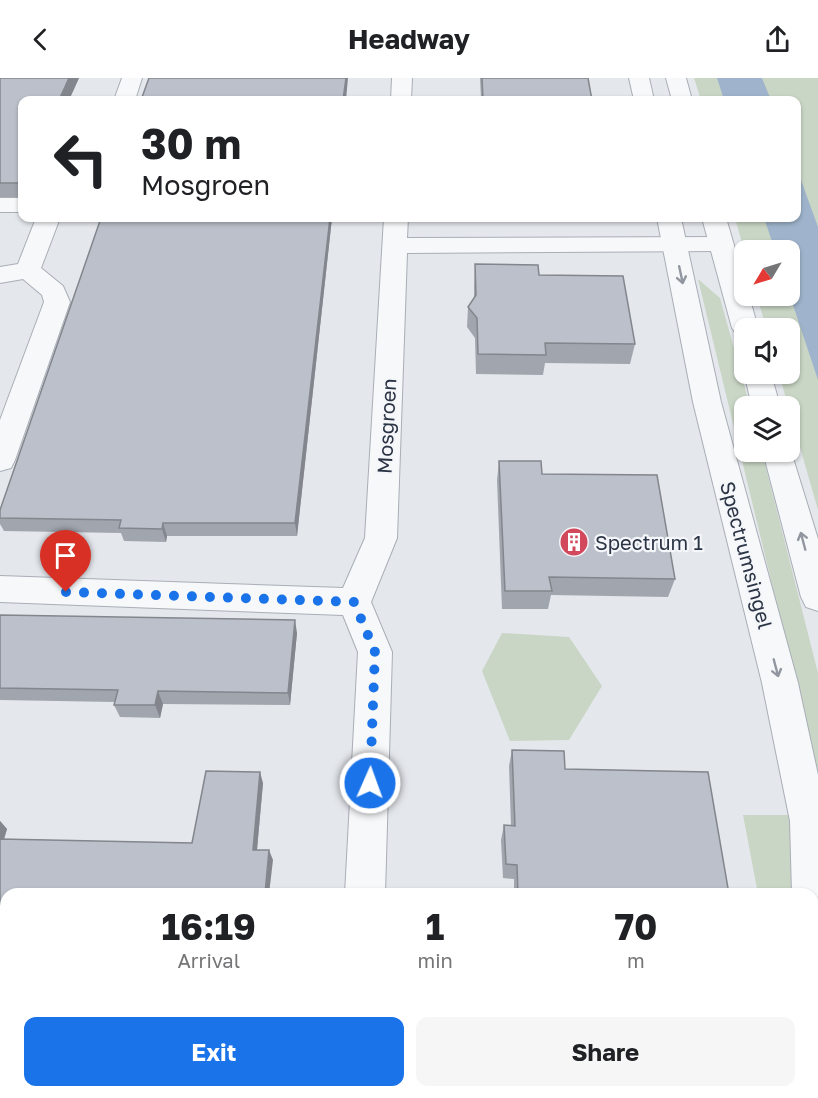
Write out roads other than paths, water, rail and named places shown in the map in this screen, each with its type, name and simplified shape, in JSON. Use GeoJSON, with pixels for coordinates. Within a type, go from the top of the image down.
{"type":"FeatureCollection","features":[{"type":"Feature","properties":{"kind":"street"},"geometry":{"type":"LineString","coordinates":[[126,96],[132,78]]}},
{"type":"Feature","properties":{"kind":"street"},"geometry":{"type":"LineString","coordinates":[[401,96],[402,78]]}},
{"type":"Feature","properties":{"kind":"street"},"geometry":{"type":"LineString","coordinates":[[639,78],[643,96]]}},
{"type":"Feature","properties":{"kind":"street"},"geometry":{"type":"LineString","coordinates":[[676,78],[681,96]]}},
{"type":"Feature","properties":{"kind":"street"},"geometry":{"type":"LineString","coordinates":[[0,205],[18,205]]}},
{"type":"Feature","properties":{"kind":"street"},"geometry":{"type":"LineString","coordinates":[[28,270],[46,222]]}},
{"type":"Feature","properties":{"kind":"street"},"geometry":{"type":"LineString","coordinates":[[715,222],[742,318]]}},
{"type":"Feature","properties":{"kind":"street","name":"Mosgroen"},"geometry":{"type":"LineString","coordinates":[[354,602],[381,538],[395,231],[630,246],[672,231],[721,244]]}},
{"type":"Feature","properties":{"kind":"street","name":"Spectrumsingel"},"geometry":{"type":"LineString","coordinates":[[672,231],[707,402],[780,683],[809,821],[812,888]]}},
{"type":"Feature","properties":{"kind":"street"},"geometry":{"type":"LineString","coordinates":[[0,274],[28,270],[54,292],[57,302],[0,460]]}},
{"type":"Feature","properties":{"kind":"street"},"geometry":{"type":"LineString","coordinates":[[781,462],[818,597]]}},
{"type":"Feature","properties":{"kind":"street"},"geometry":{"type":"LineString","coordinates":[[0,589],[354,602],[375,652],[365,888]]}},
{"type":"Feature","properties":{"kind":"water"},"geometry":{"type":"Polygon","coordinates":[[[717,78],[762,78],[769,96],[723,96],[717,78]]]}},
{"type":"Feature","properties":{"kind":"water"},"geometry":{"type":"Polygon","coordinates":[[[801,180],[818,227],[818,380],[800,326],[800,318],[797,318],[793,306],[800,306],[800,240],[772,240],[765,222],[801,222],[801,180]]]}},
{"type":"Feature","properties":{"kind":"place","name":"Spectrum 1"},"geometry":{"type":"Point","coordinates":[574,542]}}]}
